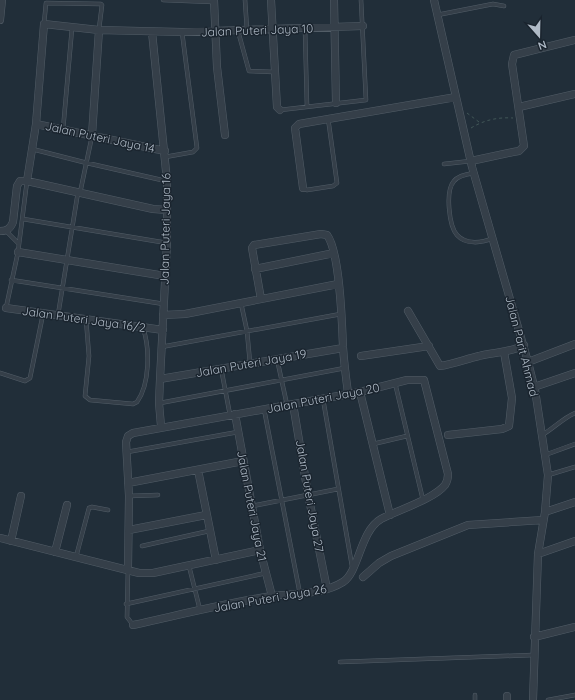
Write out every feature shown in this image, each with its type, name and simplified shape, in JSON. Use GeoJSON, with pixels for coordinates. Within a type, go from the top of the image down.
{"type":"FeatureCollection","features":[{"type":"Feature","properties":{"kind":"street"},"geometry":{"type":"LineString","coordinates":[[0,20],[2,0]]}},
{"type":"Feature","properties":{"kind":"street"},"geometry":{"type":"LineString","coordinates":[[272,0],[277,107],[280,110]]}},
{"type":"Feature","properties":{"kind":"street"},"geometry":{"type":"LineString","coordinates":[[334,0],[336,28],[336,104]]}},
{"type":"Feature","properties":{"kind":"street","name":"Jalan Parit Ahmad"},"geometry":{"type":"LineString","coordinates":[[434,0],[451,99],[458,105],[471,173],[528,362],[534,387],[548,475],[545,512],[538,554],[534,637],[531,655],[533,700]]}},
{"type":"Feature","properties":{"kind":"street"},"geometry":{"type":"LineString","coordinates":[[214,1],[217,68],[225,135]]}},
{"type":"Feature","properties":{"kind":"street"},"geometry":{"type":"LineString","coordinates":[[27,181],[36,124],[44,24]]}},
{"type":"Feature","properties":{"kind":"street","name":"Jalan Puteri Jaya 10"},"geometry":{"type":"LineString","coordinates":[[44,24],[99,30],[152,32],[215,32],[363,26]]}},
{"type":"Feature","properties":{"kind":"street"},"geometry":{"type":"LineString","coordinates":[[92,135],[99,30]]}},
{"type":"Feature","properties":{"kind":"street","name":"Jalan Puteri Jaya 16"},"geometry":{"type":"LineString","coordinates":[[152,32],[167,181],[167,242],[159,403],[162,426]]}},
{"type":"Feature","properties":{"kind":"street"},"geometry":{"type":"LineString","coordinates":[[468,161],[522,149],[524,142],[522,121],[512,64],[514,54],[575,40]]}},
{"type":"Feature","properties":{"kind":"street"},"geometry":{"type":"LineString","coordinates":[[519,107],[575,94]]}},
{"type":"Feature","properties":{"kind":"street"},"geometry":{"type":"LineString","coordinates":[[303,188],[295,128],[299,124],[328,118],[451,99]]}},
{"type":"Feature","properties":{"kind":"street","name":"Jalan Puteri Jaya 14"},"geometry":{"type":"LineString","coordinates":[[36,124],[92,135],[165,154]]}},
{"type":"Feature","properties":{"kind":"street"},"geometry":{"type":"LineString","coordinates":[[3,231],[11,228],[13,222],[17,186],[20,182],[27,181],[153,209],[167,210]]}},
{"type":"Feature","properties":{"kind":"street"},"geometry":{"type":"LineString","coordinates":[[261,299],[252,248],[254,245],[321,234],[327,235],[330,239],[334,254],[338,284],[348,393]]}},
{"type":"Feature","properties":{"kind":"street"},"geometry":{"type":"LineString","coordinates":[[18,252],[165,276]]}},
{"type":"Feature","properties":{"kind":"street"},"geometry":{"type":"LineString","coordinates":[[255,269],[334,254]]}},
{"type":"Feature","properties":{"kind":"street"},"geometry":{"type":"LineString","coordinates":[[163,315],[185,314],[338,284]]}},
{"type":"Feature","properties":{"kind":"street","name":"Jalan Puteri Jaya 16/2"},"geometry":{"type":"LineString","coordinates":[[6,308],[162,330]]}},
{"type":"Feature","properties":{"kind":"street"},"geometry":{"type":"LineString","coordinates":[[408,311],[440,366],[507,351],[522,346]]}},
{"type":"Feature","properties":{"kind":"street"},"geometry":{"type":"LineString","coordinates":[[528,362],[575,344]]}},
{"type":"Feature","properties":{"kind":"street"},"geometry":{"type":"LineString","coordinates":[[361,356],[429,346]]}},
{"type":"Feature","properties":{"kind":"street","name":"Jalan Puteri Jaya 19"},"geometry":{"type":"LineString","coordinates":[[160,379],[343,348]]}},
{"type":"Feature","properties":{"kind":"street"},"geometry":{"type":"LineString","coordinates":[[448,435],[502,429],[509,426],[512,398],[507,351]]}},
{"type":"Feature","properties":{"kind":"street"},"geometry":{"type":"LineString","coordinates":[[534,387],[575,373]]}},
{"type":"Feature","properties":{"kind":"street","name":"Jalan Puteri Jaya 20"},"geometry":{"type":"LineString","coordinates":[[127,452],[128,436],[133,433],[162,426],[360,392],[407,380],[424,380],[448,474]]}},
{"type":"Feature","properties":{"kind":"street"},"geometry":{"type":"LineString","coordinates":[[360,392],[390,515]]}},
{"type":"Feature","properties":{"kind":"street","name":"Jalan Puteri Jaya 27"},"geometry":{"type":"LineString","coordinates":[[290,404],[327,589]]}},
{"type":"Feature","properties":{"kind":"street","name":"Jalan Puteri Jaya 21"},"geometry":{"type":"LineString","coordinates":[[232,415],[238,432],[260,550],[272,596]]}},
{"type":"Feature","properties":{"kind":"street"},"geometry":{"type":"LineString","coordinates":[[127,452],[129,496],[128,569]]}},
{"type":"Feature","properties":{"kind":"street"},"geometry":{"type":"LineString","coordinates":[[128,483],[243,461]]}},
{"type":"Feature","properties":{"kind":"street"},"geometry":{"type":"LineString","coordinates":[[198,470],[216,560]]}},
{"type":"Feature","properties":{"kind":"street","name":"Jalan Puteri Jaya 26"},"geometry":{"type":"LineString","coordinates":[[133,626],[272,596],[300,594],[327,589],[343,582],[350,576],[368,533],[375,523],[438,492],[445,485],[448,474]]}},
{"type":"Feature","properties":{"kind":"street"},"geometry":{"type":"LineString","coordinates":[[11,541],[21,496]]}},
{"type":"Feature","properties":{"kind":"street"},"geometry":{"type":"LineString","coordinates":[[545,512],[575,502]]}},
{"type":"Feature","properties":{"kind":"street"},"geometry":{"type":"LineString","coordinates":[[55,552],[67,505]]}},
{"type":"Feature","properties":{"kind":"street"},"geometry":{"type":"LineString","coordinates":[[129,530],[206,515]]}},
{"type":"Feature","properties":{"kind":"street"},"geometry":{"type":"LineString","coordinates":[[363,577],[379,563],[391,556],[468,525],[543,520]]}},
{"type":"Feature","properties":{"kind":"street"},"geometry":{"type":"LineString","coordinates":[[0,538],[139,573],[153,573],[260,550]]}},
{"type":"Feature","properties":{"kind":"street"},"geometry":{"type":"LineString","coordinates":[[538,554],[575,541]]}},
{"type":"Feature","properties":{"kind":"street"},"geometry":{"type":"LineString","coordinates":[[534,637],[575,627]]}},
{"type":"Feature","properties":{"kind":"lane"},"geometry":{"type":"LineString","coordinates":[[163,0],[214,1]]}},
{"type":"Feature","properties":{"kind":"lane"},"geometry":{"type":"LineString","coordinates":[[245,0],[247,31]]}},
{"type":"Feature","properties":{"kind":"lane"},"geometry":{"type":"LineString","coordinates":[[280,110],[366,100],[361,0]]}},
{"type":"Feature","properties":{"kind":"lane"},"geometry":{"type":"LineString","coordinates":[[44,24],[46,3],[101,4],[99,30]]}},
{"type":"Feature","properties":{"kind":"lane"},"geometry":{"type":"LineString","coordinates":[[437,15],[493,4],[504,6]]}},
{"type":"Feature","properties":{"kind":"lane"},"geometry":{"type":"LineString","coordinates":[[63,130],[72,28]]}},
{"type":"Feature","properties":{"kind":"lane"},"geometry":{"type":"LineString","coordinates":[[305,29],[307,106]]}},
{"type":"Feature","properties":{"kind":"lane"},"geometry":{"type":"LineString","coordinates":[[238,31],[249,71],[276,72]]}},
{"type":"Feature","properties":{"kind":"lane"},"geometry":{"type":"LineString","coordinates":[[165,154],[193,152],[197,148],[182,32]]}},
{"type":"Feature","properties":{"kind":"lane"},"geometry":{"type":"LineString","coordinates":[[303,188],[307,190],[333,186],[337,182],[328,118]]}},
{"type":"Feature","properties":{"kind":"lane"},"geometry":{"type":"LineString","coordinates":[[58,315],[66,259],[92,135]]}},
{"type":"Feature","properties":{"kind":"lane"},"geometry":{"type":"LineString","coordinates":[[32,149],[167,181]]}},
{"type":"Feature","properties":{"kind":"lane"},"geometry":{"type":"LineString","coordinates":[[444,164],[468,161]]}},
{"type":"Feature","properties":{"kind":"lane"},"geometry":{"type":"LineString","coordinates":[[471,173],[460,176],[450,187],[448,199],[452,222],[457,235],[471,242],[482,242],[491,239]]}},
{"type":"Feature","properties":{"kind":"lane"},"geometry":{"type":"LineString","coordinates":[[6,308],[18,252],[27,181]]}},
{"type":"Feature","properties":{"kind":"lane"},"geometry":{"type":"LineString","coordinates":[[23,219],[167,242]]}},
{"type":"Feature","properties":{"kind":"lane"},"geometry":{"type":"LineString","coordinates":[[3,231],[18,243]]}},
{"type":"Feature","properties":{"kind":"lane"},"geometry":{"type":"LineString","coordinates":[[11,280],[164,304]]}},
{"type":"Feature","properties":{"kind":"lane"},"geometry":{"type":"LineString","coordinates":[[241,302],[247,331],[250,363]]}},
{"type":"Feature","properties":{"kind":"lane"},"geometry":{"type":"LineString","coordinates":[[0,373],[25,381],[30,378],[43,313]]}},
{"type":"Feature","properties":{"kind":"lane"},"geometry":{"type":"LineString","coordinates":[[161,347],[341,314]]}},
{"type":"Feature","properties":{"kind":"lane"},"geometry":{"type":"LineString","coordinates":[[86,319],[88,356],[85,396],[90,400],[133,404],[137,402],[144,386],[148,357],[147,339],[143,328]]}},
{"type":"Feature","properties":{"kind":"lane"},"geometry":{"type":"LineString","coordinates":[[277,358],[290,404]]}},
{"type":"Feature","properties":{"kind":"lane"},"geometry":{"type":"LineString","coordinates":[[221,368],[232,415]]}},
{"type":"Feature","properties":{"kind":"lane"},"geometry":{"type":"LineString","coordinates":[[159,403],[345,368]]}},
{"type":"Feature","properties":{"kind":"lane"},"geometry":{"type":"LineString","coordinates":[[396,383],[423,500]]}},
{"type":"Feature","properties":{"kind":"lane"},"geometry":{"type":"LineString","coordinates":[[323,398],[353,568]]}},
{"type":"Feature","properties":{"kind":"lane"},"geometry":{"type":"LineString","coordinates":[[264,409],[300,594]]}},
{"type":"Feature","properties":{"kind":"lane"},"geometry":{"type":"LineString","coordinates":[[542,435],[568,416],[575,413]]}},
{"type":"Feature","properties":{"kind":"lane"},"geometry":{"type":"LineString","coordinates":[[127,452],[238,432]]}},
{"type":"Feature","properties":{"kind":"lane"},"geometry":{"type":"LineString","coordinates":[[372,444],[407,436]]}},
{"type":"Feature","properties":{"kind":"lane"},"geometry":{"type":"LineString","coordinates":[[545,455],[575,444]]}},
{"type":"Feature","properties":{"kind":"lane"},"geometry":{"type":"LineString","coordinates":[[548,475],[575,467]]}},
{"type":"Feature","properties":{"kind":"lane"},"geometry":{"type":"LineString","coordinates":[[252,506],[281,499],[338,489]]}},
{"type":"Feature","properties":{"kind":"lane"},"geometry":{"type":"LineString","coordinates":[[129,496],[158,495]]}},
{"type":"Feature","properties":{"kind":"lane"},"geometry":{"type":"LineString","coordinates":[[76,557],[88,508],[92,507],[108,510]]}},
{"type":"Feature","properties":{"kind":"lane"},"geometry":{"type":"LineString","coordinates":[[142,546],[209,531]]}},
{"type":"Feature","properties":{"kind":"lane"},"geometry":{"type":"LineString","coordinates":[[189,566],[200,611]]}},
{"type":"Feature","properties":{"kind":"lane"},"geometry":{"type":"LineString","coordinates":[[128,569],[126,604],[127,617],[133,626]]}},
{"type":"Feature","properties":{"kind":"lane"},"geometry":{"type":"LineString","coordinates":[[126,604],[266,573]]}},
{"type":"Feature","properties":{"kind":"lane"},"geometry":{"type":"LineString","coordinates":[[340,662],[531,655]]}},
{"type":"Feature","properties":{"kind":"lane"},"geometry":{"type":"LineString","coordinates":[[475,695],[475,700]]}},
{"type":"Feature","properties":{"kind":"lane"},"geometry":{"type":"LineString","coordinates":[[548,700],[575,695]]}},
{"type":"Feature","properties":{"kind":"path"},"geometry":{"type":"LineString","coordinates":[[458,105],[479,123]]}},
{"type":"Feature","properties":{"kind":"path"},"geometry":{"type":"LineString","coordinates":[[465,136],[470,128],[479,123],[502,117],[515,118],[522,121]]}}]}
